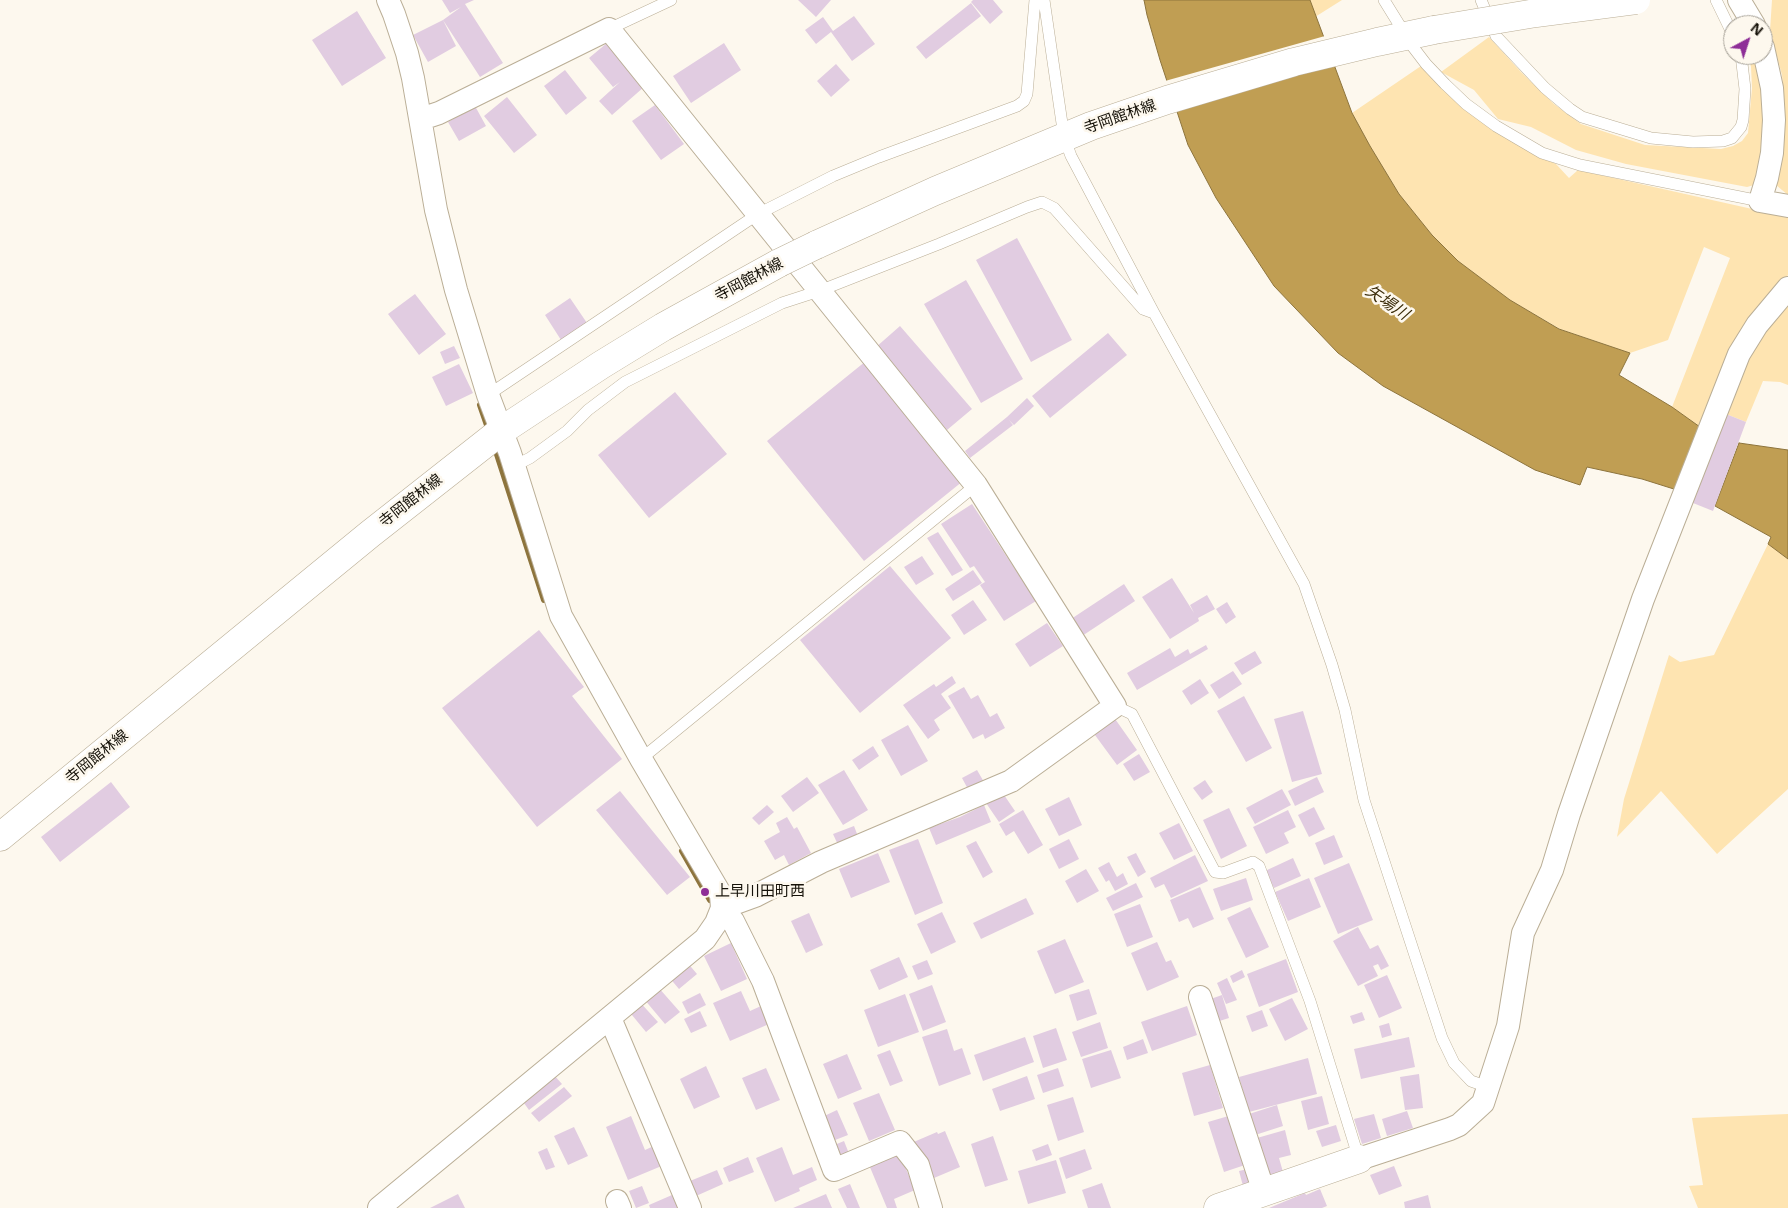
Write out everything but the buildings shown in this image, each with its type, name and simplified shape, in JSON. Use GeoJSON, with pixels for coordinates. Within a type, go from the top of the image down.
{"type":"FeatureCollection","features":[{"type":"Feature","properties":{"kind":"main road","name":"寺岡館林線"},"geometry":{"type":"LineString","coordinates":[[0,837],[370,534],[501,431],[601,364],[663,327],[816,245],[869,220],[1091,126],[1235,79],[1294,62],[1434,30],[1536,13],[1636,0]]}},
{"type":"Feature","properties":{"kind":"main road"},"geometry":{"type":"LineString","coordinates":[[1218,1208],[1360,1159]]}},
{"type":"Feature","properties":{"kind":"street"},"geometry":{"type":"LineString","coordinates":[[379,1208],[705,939],[716,923],[722,908],[721,895],[641,759],[561,616],[514,466],[488,395],[456,290],[438,219],[421,119],[407,54],[388,0]]}},
{"type":"Feature","properties":{"kind":"street"},"geometry":{"type":"LineString","coordinates":[[1739,0],[1748,15]]}},
{"type":"Feature","properties":{"kind":"street"},"geometry":{"type":"LineString","coordinates":[[421,119],[439,113],[609,29],[976,485],[1115,706],[1011,781],[821,862],[755,896],[722,908]]}},
{"type":"Feature","properties":{"kind":"street"},"geometry":{"type":"LineString","coordinates":[[1767,65],[1772,88],[1774,120],[1772,153],[1760,201],[1788,206]]}},
{"type":"Feature","properties":{"kind":"street"},"geometry":{"type":"LineString","coordinates":[[1360,1159],[1459,1125],[1482,1103],[1508,1026],[1523,933],[1552,870],[1569,814],[1643,599],[1739,354],[1757,325],[1788,288]]}},
{"type":"Feature","properties":{"kind":"street"},"geometry":{"type":"LineString","coordinates":[[722,908],[733,921],[762,981],[834,1170],[900,1142],[918,1165],[931,1208]]}},
{"type":"Feature","properties":{"kind":"street"},"geometry":{"type":"LineString","coordinates":[[1200,996],[1264,1192]]}},
{"type":"Feature","properties":{"kind":"street"},"geometry":{"type":"LineString","coordinates":[[610,1018],[690,1208]]}},
{"type":"Feature","properties":{"kind":"lane"},"geometry":{"type":"LineString","coordinates":[[609,29],[671,0]]}},
{"type":"Feature","properties":{"kind":"lane"},"geometry":{"type":"LineString","coordinates":[[488,395],[758,214],[797,193],[880,156],[1017,106],[1024,101],[1027,94],[1035,0]]}},
{"type":"Feature","properties":{"kind":"lane"},"geometry":{"type":"LineString","coordinates":[[1044,0],[1064,137],[1071,156],[1154,313],[1304,584],[1332,665],[1345,710],[1364,800],[1442,1038],[1454,1063],[1471,1081],[1488,1087]]}},
{"type":"Feature","properties":{"kind":"lane"},"geometry":{"type":"LineString","coordinates":[[1384,0],[1426,64],[1445,84],[1466,104],[1496,126],[1542,153],[1580,165],[1760,201]]}},
{"type":"Feature","properties":{"kind":"lane"},"geometry":{"type":"LineString","coordinates":[[1481,0],[1496,36],[1545,88],[1570,109],[1582,117],[1651,138],[1693,142],[1723,141],[1732,138],[1741,127],[1743,120],[1745,89],[1742,65]]}},
{"type":"Feature","properties":{"kind":"lane"},"geometry":{"type":"LineString","coordinates":[[1716,0],[1724,15]]}},
{"type":"Feature","properties":{"kind":"lane"},"geometry":{"type":"LineString","coordinates":[[514,466],[530,458],[567,431],[588,410],[625,382],[782,303],[819,291],[1042,202],[1054,208],[1142,309],[1154,313]]}},
{"type":"Feature","properties":{"kind":"lane"},"geometry":{"type":"LineString","coordinates":[[641,759],[976,485]]}},
{"type":"Feature","properties":{"kind":"lane"},"geometry":{"type":"LineString","coordinates":[[1115,706],[1132,714],[1215,872],[1223,873],[1253,862],[1259,866],[1310,1001],[1360,1159]]}},
{"type":"Feature","properties":{"kind":"shaded area"},"geometry":{"type":"Polygon","coordinates":[[[1310,0],[1342,0],[1315,17],[1310,0]]]}},
{"type":"Feature","properties":{"kind":"shaded area"},"geometry":{"type":"Polygon","coordinates":[[[1772,0],[1788,0],[1788,195],[1776,185],[1784,96],[1782,75],[1773,42],[1773,15],[1771,15],[1772,0]]]}},
{"type":"Feature","properties":{"kind":"shaded area"},"geometry":{"type":"Polygon","coordinates":[[[1489,37],[1554,104],[1581,124],[1645,145],[1721,149],[1742,141],[1748,133],[1752,88],[1750,65],[1758,65],[1765,132],[1754,185],[1747,187],[1626,164],[1576,150],[1531,127],[1498,119],[1474,90],[1441,72],[1489,37]]]}},
{"type":"Feature","properties":{"kind":"shaded area"},"geometry":{"type":"Polygon","coordinates":[[[1421,66],[1441,88],[1462,106],[1529,151],[1556,164],[1569,178],[1578,170],[1788,217],[1788,275],[1753,318],[1700,427],[1672,407],[1730,258],[1704,247],[1668,340],[1630,353],[1560,329],[1510,300],[1458,261],[1432,235],[1399,194],[1352,113],[1421,66]]]}},
{"type":"Feature","properties":{"kind":"shaded area"},"geometry":{"type":"Polygon","coordinates":[[[1788,303],[1788,385],[1780,382],[1763,381],[1746,422],[1721,412],[1752,348],[1788,303]]]}},
{"type":"Feature","properties":{"kind":"shaded area"},"geometry":{"type":"Polygon","coordinates":[[[1768,544],[1788,559],[1788,789],[1717,854],[1661,791],[1617,837],[1624,799],[1669,655],[1680,662],[1714,655],[1768,544]]]}},
{"type":"Feature","properties":{"kind":"shaded area"},"geometry":{"type":"Polygon","coordinates":[[[1788,1114],[1788,1208],[1698,1208],[1689,1186],[1703,1185],[1692,1118],[1788,1114]]]}},
{"type":"Feature","properties":{"kind":"water","name":"矢場川"},"geometry":{"type":"Polygon","coordinates":[[[1144,0],[1310,0],[1352,113],[1399,194],[1432,235],[1458,261],[1510,300],[1559,329],[1630,353],[1619,375],[1672,407],[1700,427],[1677,490],[1642,479],[1587,467],[1580,485],[1535,470],[1383,386],[1338,353],[1274,286],[1216,198],[1188,145],[1160,60],[1144,0]]]}},
{"type":"Feature","properties":{"kind":"water"},"geometry":{"type":"Polygon","coordinates":[[[1739,443],[1788,450],[1788,559],[1768,544],[1771,537],[1715,506],[1739,443]]]}},
{"type":"Feature","properties":{"kind":"pier"},"geometry":{"type":"Polygon","coordinates":[[[1325,36],[1336,63],[1173,108],[1165,81],[1325,36]]]}},
{"type":"Feature","properties":{"kind":"waterway"},"geometry":{"type":"LineString","coordinates":[[480,405],[489,431]]}},
{"type":"Feature","properties":{"kind":"waterway"},"geometry":{"type":"LineString","coordinates":[[494,445],[544,600]]}},
{"type":"Feature","properties":{"kind":"waterway"},"geometry":{"type":"LineString","coordinates":[[682,851],[710,900]]}},
{"type":"Feature","properties":{"kind":"place","name":"上早川田町西"},"geometry":{"type":"Point","coordinates":[705,892]}}]}
